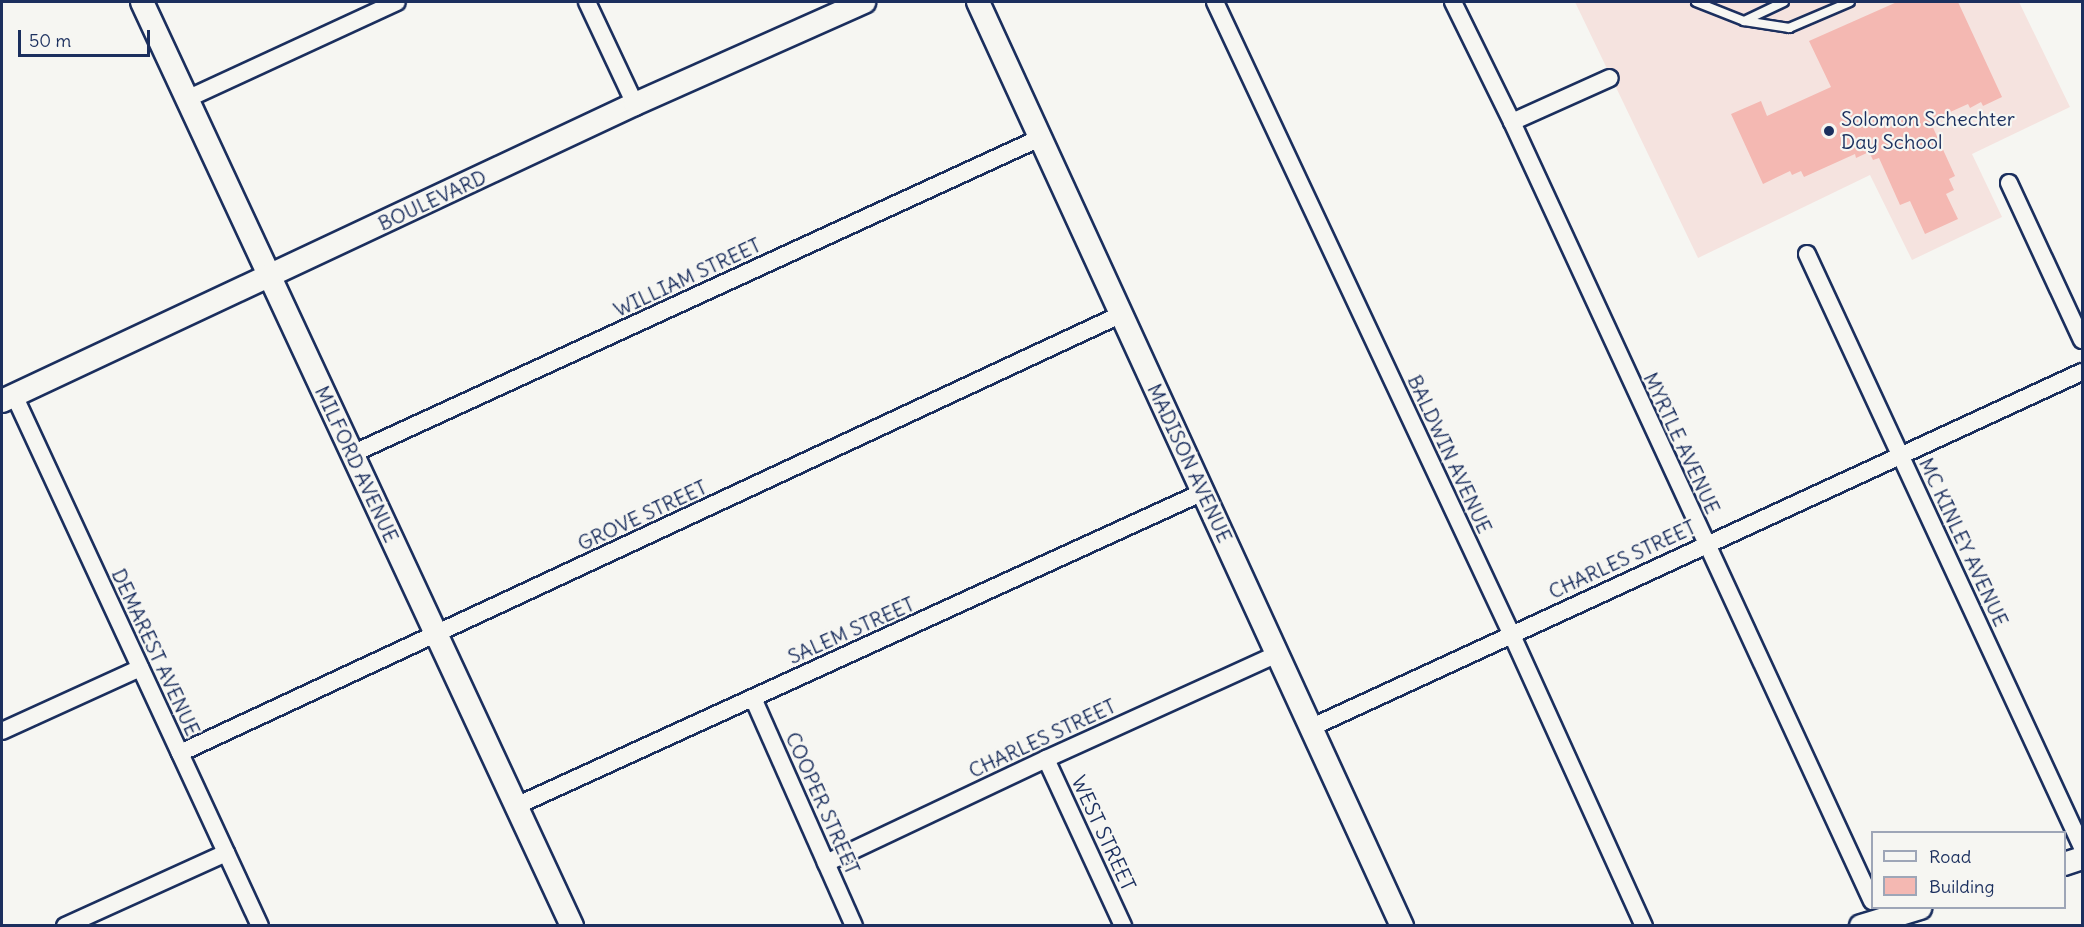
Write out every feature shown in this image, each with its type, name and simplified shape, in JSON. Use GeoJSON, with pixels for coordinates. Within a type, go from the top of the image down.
{"type":"FeatureCollection","features":[{"type":"Feature","properties":{"kind":"street","name":"MILFORD AVENUE"},"geometry":{"type":"LineString","coordinates":[[142,2],[572,926]]}},
{"type":"Feature","properties":{"kind":"street"},"geometry":{"type":"LineString","coordinates":[[188,99],[396,2]]}},
{"type":"Feature","properties":{"kind":"street"},"geometry":{"type":"LineString","coordinates":[[587,2],[635,104]]}},
{"type":"Feature","properties":{"kind":"street","name":"BOULEVARD"},"geometry":{"type":"LineString","coordinates":[[8,398],[635,104],[864,2]]}},
{"type":"Feature","properties":{"kind":"street","name":"MADISON AVENUE"},"geometry":{"type":"LineString","coordinates":[[978,2],[1402,926]]}},
{"type":"Feature","properties":{"kind":"street","name":"BALDWIN AVENUE"},"geometry":{"type":"LineString","coordinates":[[1215,2],[1511,633],[1644,926]]}},
{"type":"Feature","properties":{"kind":"street","name":"MYRTLE AVENUE"},"geometry":{"type":"LineString","coordinates":[[1453,2],[1512,122],[1874,916]]}},
{"type":"Feature","properties":{"kind":"street"},"geometry":{"type":"LineString","coordinates":[[1512,122],[1610,78]]}},
{"type":"Feature","properties":{"kind":"street","name":"WILLIAM STREET"},"geometry":{"type":"LineString","coordinates":[[352,454],[1040,138]]}},
{"type":"Feature","properties":{"kind":"street"},"geometry":{"type":"LineString","coordinates":[[2009,183],[2082,340]]}},
{"type":"Feature","properties":{"kind":"street","name":"MC KINLEY AVENUE"},"geometry":{"type":"LineString","coordinates":[[1807,254],[2082,847]]}},
{"type":"Feature","properties":{"kind":"street","name":"GROVE STREET"},"geometry":{"type":"LineString","coordinates":[[180,753],[1122,314]]}},
{"type":"Feature","properties":{"kind":"street","name":"CHARLES STREET"},"geometry":{"type":"LineString","coordinates":[[1310,728],[1511,633],[2082,372]]}},
{"type":"Feature","properties":{"kind":"street","name":"DEMAREST AVENUE"},"geometry":{"type":"LineString","coordinates":[[8,398],[141,668],[260,926]]}},
{"type":"Feature","properties":{"kind":"street","name":"SALEM STREET"},"geometry":{"type":"LineString","coordinates":[[516,806],[1203,492]]}},
{"type":"Feature","properties":{"kind":"street","name":"CHARLES STREET"},"geometry":{"type":"LineString","coordinates":[[826,863],[1046,759],[1277,654]]}},
{"type":"Feature","properties":{"kind":"street"},"geometry":{"type":"LineString","coordinates":[[2,731],[141,668]]}},
{"type":"Feature","properties":{"kind":"street","name":"COOPER STREET"},"geometry":{"type":"LineString","coordinates":[[753,698],[854,926]]}},
{"type":"Feature","properties":{"kind":"street","name":"WEST STREET"},"geometry":{"type":"LineString","coordinates":[[1046,759],[1123,926]]}},
{"type":"Feature","properties":{"kind":"street"},"geometry":{"type":"LineString","coordinates":[[65,926],[226,853]]}},
{"type":"Feature","properties":{"kind":"street"},"geometry":{"type":"LineString","coordinates":[[2066,863],[2082,858]]}},
{"type":"Feature","properties":{"kind":"street"},"geometry":{"type":"LineString","coordinates":[[1874,916],[1914,909]]}},
{"type":"Feature","properties":{"kind":"lane"},"geometry":{"type":"LineString","coordinates":[[1696,2],[1744,21],[1789,28],[1850,2]]}},
{"type":"Feature","properties":{"kind":"lane"},"geometry":{"type":"LineString","coordinates":[[1744,21],[1784,2]]}},
{"type":"Feature","properties":{"kind":"shaded area","name":"Solomon Schechter Day School"},"geometry":{"type":"Polygon","coordinates":[[[1575,2],[2019,2],[2070,107],[1972,154],[2002,217],[1912,260],[1870,175],[1698,258],[1575,2]]]}},
{"type":"Feature","properties":{"kind":"building"},"geometry":{"type":"Polygon","coordinates":[[[1897,2],[1958,2],[2002,97],[1983,106],[1981,102],[1970,108],[1968,104],[1930,121],[1955,176],[1949,179],[1954,190],[1946,194],[1958,219],[1925,234],[1910,201],[1900,205],[1879,158],[1873,160],[1869,152],[1856,158],[1855,154],[1804,177],[1801,171],[1792,175],[1790,171],[1763,184],[1731,114],[1761,101],[1767,116],[1831,87],[1809,41],[1897,2]]]}},
{"type":"Feature","properties":{"kind":"place","name":"Solomon Schechter Day School"},"geometry":{"type":"Point","coordinates":[1829,131]}}]}
